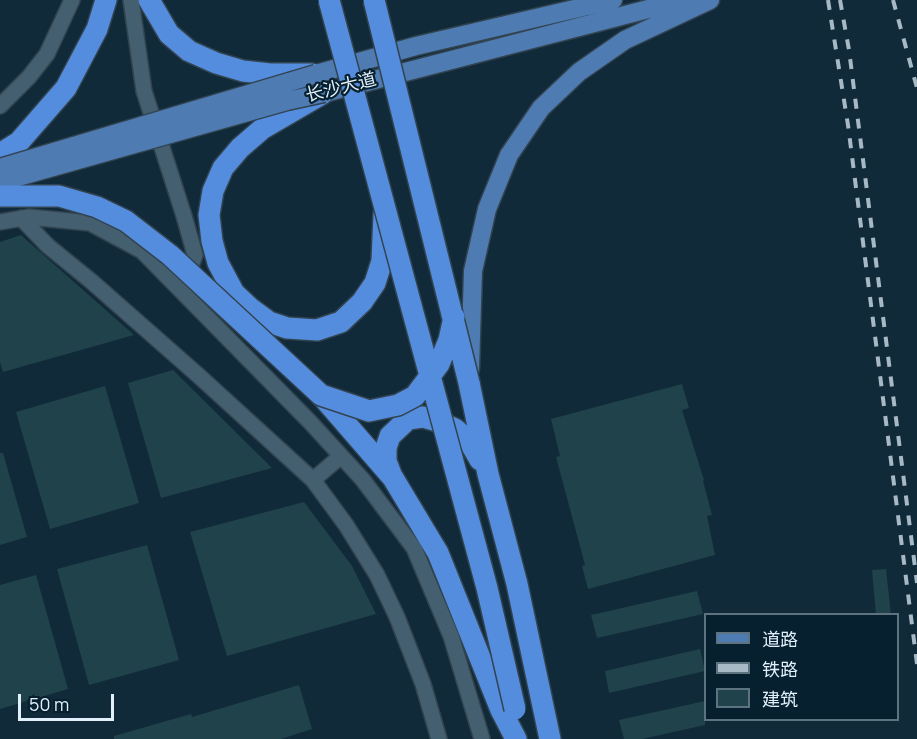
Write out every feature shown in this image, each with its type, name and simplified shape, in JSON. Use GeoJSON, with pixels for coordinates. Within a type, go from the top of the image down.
{"type":"FeatureCollection","features":[{"type":"Feature","properties":{"kind":"highway"},"geometry":{"type":"LineString","coordinates":[[0,154],[19,142],[66,88],[97,29],[106,0]]}},
{"type":"Feature","properties":{"kind":"highway"},"geometry":{"type":"LineString","coordinates":[[149,0],[169,34],[189,51],[216,63],[243,70],[320,84]]}},
{"type":"Feature","properties":{"kind":"highway"},"geometry":{"type":"LineString","coordinates":[[329,0],[487,588],[508,710],[516,739]]}},
{"type":"Feature","properties":{"kind":"highway"},"geometry":{"type":"LineString","coordinates":[[374,0],[454,316],[488,474],[517,584],[550,736]]}},
{"type":"Feature","properties":{"kind":"highway"},"geometry":{"type":"LineString","coordinates":[[320,84],[240,148],[223,168],[213,191],[209,215],[212,241],[223,273],[234,293],[250,309],[269,322],[287,328],[317,330],[341,322],[362,302],[375,283],[382,261],[385,207]]}},
{"type":"Feature","properties":{"kind":"highway"},"geometry":{"type":"LineString","coordinates":[[0,196],[59,196],[97,207],[126,221],[170,255],[321,395],[393,478]]}},
{"type":"Feature","properties":{"kind":"highway"},"geometry":{"type":"LineString","coordinates":[[321,395],[369,411],[398,405],[415,396],[439,364],[449,340],[454,316]]}},
{"type":"Feature","properties":{"kind":"highway"},"geometry":{"type":"LineString","coordinates":[[488,474],[469,441],[455,429],[423,417],[408,419],[390,436],[386,448],[386,461],[393,478],[438,553],[521,739]]}},
{"type":"Feature","properties":{"kind":"main road"},"geometry":{"type":"LineString","coordinates":[[0,168],[320,84],[416,46],[613,0]]}},
{"type":"Feature","properties":{"kind":"main road","name":"长沙大道"},"geometry":{"type":"LineString","coordinates":[[0,182],[287,101],[320,84],[682,0]]}},
{"type":"Feature","properties":{"kind":"main road"},"geometry":{"type":"LineString","coordinates":[[469,383],[473,271],[487,209],[509,155],[541,108],[579,72],[625,40],[710,0]]}},
{"type":"Feature","properties":{"kind":"street"},"geometry":{"type":"LineString","coordinates":[[0,106],[29,77],[47,54],[72,0]]}},
{"type":"Feature","properties":{"kind":"street"},"geometry":{"type":"LineString","coordinates":[[131,0],[144,92],[195,255],[182,292]]}},
{"type":"Feature","properties":{"kind":"street"},"geometry":{"type":"LineString","coordinates":[[7,219],[90,223],[142,251],[311,423],[363,480],[414,548],[452,636],[482,739]]}},
{"type":"Feature","properties":{"kind":"street"},"geometry":{"type":"LineString","coordinates":[[7,219],[48,246],[172,352],[313,480],[346,525],[377,575],[397,617],[423,684],[439,739]]}},
{"type":"Feature","properties":{"kind":"street"},"geometry":{"type":"LineString","coordinates":[[313,480],[341,456]]}},
{"type":"Feature","properties":{"kind":"building"},"geometry":{"type":"Polygon","coordinates":[[[21,235],[134,335],[3,372],[0,362],[0,242],[21,235]]]}},
{"type":"Feature","properties":{"kind":"building"},"geometry":{"type":"Polygon","coordinates":[[[173,370],[272,468],[161,498],[128,383],[173,370]]]}},
{"type":"Feature","properties":{"kind":"building"},"geometry":{"type":"Polygon","coordinates":[[[682,384],[689,408],[682,410],[704,480],[712,515],[707,516],[715,555],[588,589],[582,566],[585,565],[556,457],[560,456],[551,419],[682,384]]]}},
{"type":"Feature","properties":{"kind":"building"},"geometry":{"type":"Polygon","coordinates":[[[105,386],[139,503],[50,529],[16,412],[105,386]]]}},
{"type":"Feature","properties":{"kind":"building"},"geometry":{"type":"Polygon","coordinates":[[[0,453],[3,453],[27,537],[0,545],[0,453]]]}},
{"type":"Feature","properties":{"kind":"building"},"geometry":{"type":"Polygon","coordinates":[[[304,502],[352,566],[376,614],[227,656],[190,532],[304,502]]]}},
{"type":"Feature","properties":{"kind":"building"},"geometry":{"type":"Polygon","coordinates":[[[147,545],[179,660],[89,685],[57,569],[147,545]]]}},
{"type":"Feature","properties":{"kind":"building"},"geometry":{"type":"Polygon","coordinates":[[[886,569],[891,613],[876,613],[872,570],[886,569]]]}},
{"type":"Feature","properties":{"kind":"building"},"geometry":{"type":"Polygon","coordinates":[[[36,575],[68,689],[0,709],[0,585],[36,575]]]}},
{"type":"Feature","properties":{"kind":"building"},"geometry":{"type":"Polygon","coordinates":[[[697,591],[703,614],[597,638],[591,615],[697,591]]]}},
{"type":"Feature","properties":{"kind":"building"},"geometry":{"type":"Polygon","coordinates":[[[700,649],[704,667],[704,671],[609,693],[605,671],[700,649]]]}},
{"type":"Feature","properties":{"kind":"building"},"geometry":{"type":"Polygon","coordinates":[[[299,685],[312,729],[281,739],[114,739],[114,736],[191,714],[192,717],[299,685]]]}},
{"type":"Feature","properties":{"kind":"building"},"geometry":{"type":"Polygon","coordinates":[[[704,701],[705,725],[642,739],[624,739],[619,720],[704,701]]]}},
{"type":"Feature","properties":{"kind":"railway"},"geometry":{"type":"LineString","coordinates":[[828,0],[848,125],[917,664]]}},
{"type":"Feature","properties":{"kind":"railway"},"geometry":{"type":"LineString","coordinates":[[840,0],[849,50],[917,583]]}},
{"type":"Feature","properties":{"kind":"railway"},"geometry":{"type":"LineString","coordinates":[[893,0],[917,88]]}}]}
